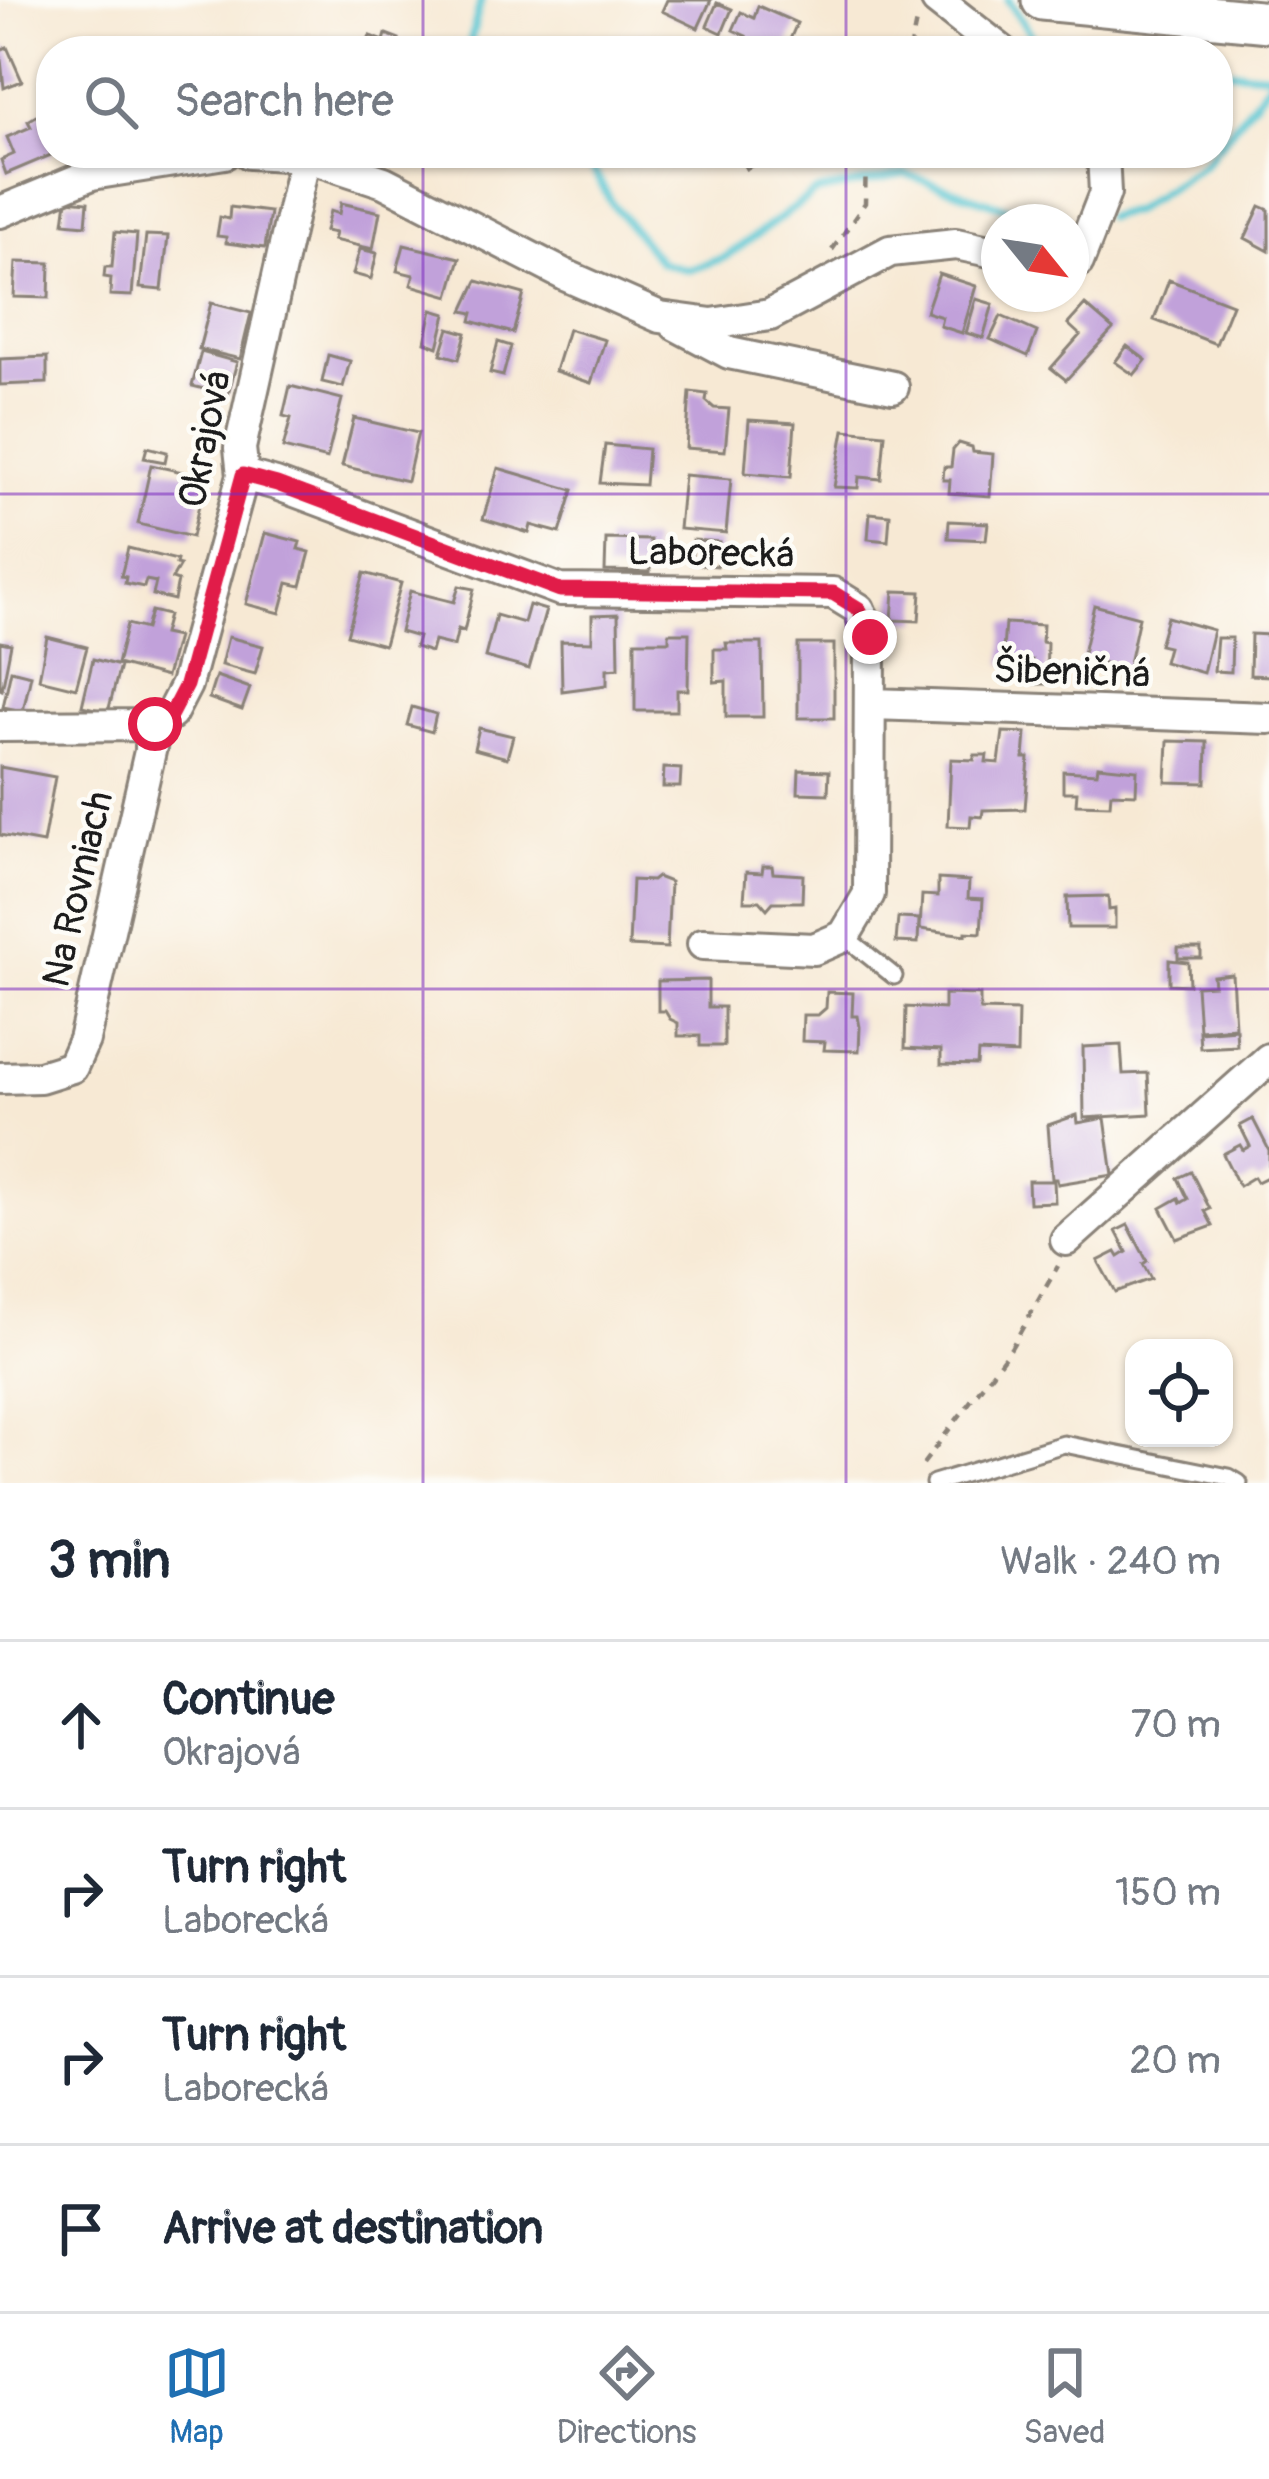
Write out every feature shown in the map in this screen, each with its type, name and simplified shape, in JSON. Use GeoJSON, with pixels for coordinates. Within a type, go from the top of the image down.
{"type":"FeatureCollection","features":[{"type":"Feature","properties":{"kind":"street"},"geometry":{"type":"LineString","coordinates":[[937,0],[983,36]]}},
{"type":"Feature","properties":{"kind":"street"},"geometry":{"type":"LineString","coordinates":[[1042,0],[1269,22]]}},
{"type":"Feature","properties":{"kind":"street"},"geometry":{"type":"LineString","coordinates":[[0,212],[92,174],[130,168]]}},
{"type":"Feature","properties":{"kind":"street","name":"Okrajová"},"geometry":{"type":"LineString","coordinates":[[155,724],[171,714],[186,685],[243,475],[240,448],[302,168]]}},
{"type":"Feature","properties":{"kind":"street"},"geometry":{"type":"LineString","coordinates":[[341,168],[384,182],[728,353],[893,387]]}},
{"type":"Feature","properties":{"kind":"street"},"geometry":{"type":"LineString","coordinates":[[1089,233],[1105,193],[1104,168]]}},
{"type":"Feature","properties":{"kind":"street"},"geometry":{"type":"LineString","coordinates":[[660,316],[712,324],[770,315],[890,250],[956,244],[981,249]]}},
{"type":"Feature","properties":{"kind":"street","name":"Laborecká"},"geometry":{"type":"LineString","coordinates":[[243,475],[560,590],[833,593],[859,609],[870,637],[868,894],[844,936]]}},
{"type":"Feature","properties":{"kind":"street","name":"Šibeničná"},"geometry":{"type":"LineString","coordinates":[[872,704],[1269,718]]}},
{"type":"Feature","properties":{"kind":"street"},"geometry":{"type":"LineString","coordinates":[[0,726],[155,724]]}},
{"type":"Feature","properties":{"kind":"street","name":"Na Rovniach"},"geometry":{"type":"LineString","coordinates":[[0,1078],[40,1077],[72,1066],[84,1040],[155,724]]}},
{"type":"Feature","properties":{"kind":"street"},"geometry":{"type":"LineString","coordinates":[[703,944],[814,949],[844,936]]}},
{"type":"Feature","properties":{"kind":"street"},"geometry":{"type":"LineString","coordinates":[[1066,1240],[1269,1059]]}},
{"type":"Feature","properties":{"kind":"lane"},"geometry":{"type":"LineString","coordinates":[[844,936],[894,976]]}},
{"type":"Feature","properties":{"kind":"lane"},"geometry":{"type":"LineString","coordinates":[[934,1483],[1064,1444],[1229,1477],[1239,1483]]}},
{"type":"Feature","properties":{"kind":"path"},"geometry":{"type":"LineString","coordinates":[[913,36],[920,0]]}},
{"type":"Feature","properties":{"kind":"path"},"geometry":{"type":"LineString","coordinates":[[864,168],[865,200]]}},
{"type":"Feature","properties":{"kind":"path"},"geometry":{"type":"LineString","coordinates":[[922,1466],[1011,1348],[1049,1276],[1068,1253],[1066,1240]]}},
{"type":"Feature","properties":{"kind":"building"},"geometry":{"type":"Polygon","coordinates":[[[667,0],[711,0],[698,28],[662,11],[667,0]]]}},
{"type":"Feature","properties":{"kind":"building"},"geometry":{"type":"Polygon","coordinates":[[[717,3],[732,9],[722,33],[707,26],[717,3]]]}},
{"type":"Feature","properties":{"kind":"building"},"geometry":{"type":"Polygon","coordinates":[[[758,6],[797,23],[791,36],[746,36],[733,30],[741,12],[754,18],[758,6]]]}},
{"type":"Feature","properties":{"kind":"building"},"geometry":{"type":"Polygon","coordinates":[[[7,47],[22,81],[4,88],[0,50],[7,47]]]}},
{"type":"Feature","properties":{"kind":"building"},"geometry":{"type":"Polygon","coordinates":[[[36,116],[36,161],[6,174],[1,160],[14,154],[7,137],[31,127],[28,121],[36,116]]]}},
{"type":"Feature","properties":{"kind":"building"},"geometry":{"type":"Polygon","coordinates":[[[67,200],[88,202],[86,225],[64,223],[67,200]]]}},
{"type":"Feature","properties":{"kind":"building"},"geometry":{"type":"Polygon","coordinates":[[[341,203],[380,212],[373,249],[333,240],[335,233],[325,231],[330,211],[339,214],[341,203]]]}},
{"type":"Feature","properties":{"kind":"building"},"geometry":{"type":"Polygon","coordinates":[[[1260,206],[1269,210],[1269,251],[1245,238],[1260,206]]]}},
{"type":"Feature","properties":{"kind":"building"},"geometry":{"type":"Polygon","coordinates":[[[230,207],[270,212],[265,248],[226,243],[226,237],[217,236],[220,217],[229,219],[230,207]]]}},
{"type":"Feature","properties":{"kind":"building"},"geometry":{"type":"Polygon","coordinates":[[[115,232],[137,234],[132,296],[110,295],[111,278],[104,277],[105,267],[112,267],[115,232]]]}},
{"type":"Feature","properties":{"kind":"building"},"geometry":{"type":"Polygon","coordinates":[[[146,235],[168,236],[162,290],[140,288],[146,235]]]}},
{"type":"Feature","properties":{"kind":"building"},"geometry":{"type":"Polygon","coordinates":[[[404,245],[460,258],[449,296],[411,285],[414,275],[397,271],[404,245]]]}},
{"type":"Feature","properties":{"kind":"building"},"geometry":{"type":"Polygon","coordinates":[[[360,249],[377,253],[371,279],[353,274],[360,249]]]}},
{"type":"Feature","properties":{"kind":"building"},"geometry":{"type":"Polygon","coordinates":[[[16,262],[50,263],[49,298],[14,297],[16,262]]]}},
{"type":"Feature","properties":{"kind":"building"},"geometry":{"type":"Polygon","coordinates":[[[939,274],[976,286],[962,333],[940,326],[942,317],[926,312],[939,274]]]}},
{"type":"Feature","properties":{"kind":"building"},"geometry":{"type":"Polygon","coordinates":[[[1169,280],[1232,304],[1216,344],[1154,320],[1169,280]]]}},
{"type":"Feature","properties":{"kind":"building"},"geometry":{"type":"Polygon","coordinates":[[[477,281],[524,294],[513,333],[471,321],[473,313],[463,311],[477,281]]]}},
{"type":"Feature","properties":{"kind":"building"},"geometry":{"type":"Polygon","coordinates":[[[976,299],[981,300],[981,312],[991,312],[983,338],[966,333],[976,299]]]}},
{"type":"Feature","properties":{"kind":"building"},"geometry":{"type":"Polygon","coordinates":[[[211,303],[251,313],[240,359],[199,349],[211,303]]]}},
{"type":"Feature","properties":{"kind":"building"},"geometry":{"type":"Polygon","coordinates":[[[1089,308],[1113,329],[1066,380],[1051,368],[1080,335],[1068,324],[1089,308]]]}},
{"type":"Feature","properties":{"kind":"building"},"geometry":{"type":"Polygon","coordinates":[[[432,310],[446,314],[438,347],[425,342],[432,310]]]}},
{"type":"Feature","properties":{"kind":"building"},"geometry":{"type":"Polygon","coordinates":[[[1001,316],[1037,332],[1028,356],[990,339],[1001,316]]]}},
{"type":"Feature","properties":{"kind":"building"},"geometry":{"type":"Polygon","coordinates":[[[449,328],[466,333],[459,359],[441,354],[449,328]]]}},
{"type":"Feature","properties":{"kind":"building"},"geometry":{"type":"Polygon","coordinates":[[[568,329],[605,340],[591,383],[555,371],[568,329]]]}},
{"type":"Feature","properties":{"kind":"building"},"geometry":{"type":"Polygon","coordinates":[[[498,342],[511,346],[503,376],[490,373],[498,342]]]}},
{"type":"Feature","properties":{"kind":"building"},"geometry":{"type":"Polygon","coordinates":[[[1127,346],[1146,360],[1134,375],[1115,362],[1127,346]]]}},
{"type":"Feature","properties":{"kind":"building"},"geometry":{"type":"Polygon","coordinates":[[[201,352],[237,362],[228,395],[192,386],[201,352]]]}},
{"type":"Feature","properties":{"kind":"building"},"geometry":{"type":"Polygon","coordinates":[[[328,355],[350,361],[343,387],[322,382],[328,355]]]}},
{"type":"Feature","properties":{"kind":"building"},"geometry":{"type":"Polygon","coordinates":[[[47,357],[47,383],[0,385],[0,359],[47,357]]]}},
{"type":"Feature","properties":{"kind":"building"},"geometry":{"type":"Polygon","coordinates":[[[290,386],[342,399],[327,459],[283,448],[291,418],[283,416],[290,386]]]}},
{"type":"Feature","properties":{"kind":"building"},"geometry":{"type":"Polygon","coordinates":[[[690,392],[707,394],[706,401],[714,408],[729,409],[725,451],[686,448],[690,392]]]}},
{"type":"Feature","properties":{"kind":"building"},"geometry":{"type":"Polygon","coordinates":[[[354,418],[418,433],[407,481],[342,466],[354,418]]]}},
{"type":"Feature","properties":{"kind":"building"},"geometry":{"type":"Polygon","coordinates":[[[749,420],[795,423],[791,477],[745,473],[749,420]]]}},
{"type":"Feature","properties":{"kind":"building"},"geometry":{"type":"Polygon","coordinates":[[[844,430],[885,434],[881,479],[859,477],[858,488],[834,487],[844,430]]]}},
{"type":"Feature","properties":{"kind":"building"},"geometry":{"type":"Polygon","coordinates":[[[959,443],[972,447],[973,452],[993,454],[990,496],[949,493],[944,467],[951,467],[959,443]]]}},
{"type":"Feature","properties":{"kind":"building"},"geometry":{"type":"Polygon","coordinates":[[[605,445],[648,449],[645,485],[600,483],[605,445]]]}},
{"type":"Feature","properties":{"kind":"building"},"geometry":{"type":"Polygon","coordinates":[[[147,447],[167,452],[165,462],[144,458],[147,447]]]}},
{"type":"Feature","properties":{"kind":"building"},"geometry":{"type":"Polygon","coordinates":[[[151,465],[205,477],[192,537],[138,524],[151,465]]]}},
{"type":"Feature","properties":{"kind":"building"},"geometry":{"type":"Polygon","coordinates":[[[498,468],[573,490],[560,533],[531,525],[529,533],[483,519],[498,468]]]}},
{"type":"Feature","properties":{"kind":"building"},"geometry":{"type":"Polygon","coordinates":[[[684,475],[731,479],[726,533],[679,529],[684,475]]]}},
{"type":"Feature","properties":{"kind":"building"},"geometry":{"type":"Polygon","coordinates":[[[870,513],[890,515],[888,541],[868,539],[870,513]]]}},
{"type":"Feature","properties":{"kind":"building"},"geometry":{"type":"Polygon","coordinates":[[[949,521],[988,523],[986,540],[948,538],[949,521]]]}},
{"type":"Feature","properties":{"kind":"building"},"geometry":{"type":"Polygon","coordinates":[[[265,533],[300,542],[298,549],[310,552],[301,586],[288,583],[280,613],[246,604],[265,533]]]}},
{"type":"Feature","properties":{"kind":"building"},"geometry":{"type":"Polygon","coordinates":[[[606,539],[651,540],[650,572],[605,571],[606,539]]]}},
{"type":"Feature","properties":{"kind":"building"},"geometry":{"type":"Polygon","coordinates":[[[693,540],[719,542],[717,566],[691,564],[693,540]]]}},
{"type":"Feature","properties":{"kind":"building"},"geometry":{"type":"Polygon","coordinates":[[[128,548],[177,560],[174,600],[153,595],[156,582],[146,580],[144,587],[125,583],[126,577],[121,576],[128,548]]]}},
{"type":"Feature","properties":{"kind":"building"},"geometry":{"type":"Polygon","coordinates":[[[364,573],[401,583],[384,645],[347,635],[364,573]]]}},
{"type":"Feature","properties":{"kind":"building"},"geometry":{"type":"Polygon","coordinates":[[[459,586],[474,589],[464,631],[458,629],[454,646],[434,641],[431,652],[415,647],[418,637],[400,632],[410,591],[454,602],[459,586]]]}},
{"type":"Feature","properties":{"kind":"building"},"geometry":{"type":"Polygon","coordinates":[[[894,591],[921,592],[919,621],[892,620],[894,591]]]}},
{"type":"Feature","properties":{"kind":"building"},"geometry":{"type":"Polygon","coordinates":[[[529,605],[546,610],[529,669],[485,657],[496,615],[524,623],[529,605]]]}},
{"type":"Feature","properties":{"kind":"building"},"geometry":{"type":"Polygon","coordinates":[[[1094,605],[1139,617],[1128,668],[1082,658],[1094,605]]]}},
{"type":"Feature","properties":{"kind":"building"},"geometry":{"type":"Polygon","coordinates":[[[151,611],[168,615],[163,634],[177,637],[166,677],[117,664],[127,624],[146,629],[151,611]]]}},
{"type":"Feature","properties":{"kind":"building"},"geometry":{"type":"Polygon","coordinates":[[[618,614],[619,668],[607,669],[607,685],[562,691],[561,641],[592,642],[592,615],[618,614]]]}},
{"type":"Feature","properties":{"kind":"building"},"geometry":{"type":"Polygon","coordinates":[[[1167,617],[1213,630],[1203,673],[1164,662],[1168,647],[1159,645],[1167,617]]]}},
{"type":"Feature","properties":{"kind":"building"},"geometry":{"type":"Polygon","coordinates":[[[1005,623],[1043,625],[1046,684],[1031,684],[1032,660],[1023,660],[1023,665],[1002,664],[1005,623]]]}},
{"type":"Feature","properties":{"kind":"building"},"geometry":{"type":"Polygon","coordinates":[[[669,633],[689,633],[688,690],[677,690],[677,711],[635,711],[635,641],[669,641],[669,633]]]}},
{"type":"Feature","properties":{"kind":"building"},"geometry":{"type":"Polygon","coordinates":[[[1251,634],[1269,635],[1269,676],[1250,675],[1251,634]]]}},
{"type":"Feature","properties":{"kind":"building"},"geometry":{"type":"Polygon","coordinates":[[[47,637],[87,647],[76,688],[39,679],[47,637]]]}},
{"type":"Feature","properties":{"kind":"building"},"geometry":{"type":"Polygon","coordinates":[[[228,637],[263,646],[255,674],[221,665],[228,637]]]}},
{"type":"Feature","properties":{"kind":"building"},"geometry":{"type":"Polygon","coordinates":[[[1217,638],[1232,638],[1231,672],[1214,671],[1217,638]]]}},
{"type":"Feature","properties":{"kind":"building"},"geometry":{"type":"Polygon","coordinates":[[[0,642],[11,644],[2,690],[0,689],[0,642]]]}},
{"type":"Feature","properties":{"kind":"building"},"geometry":{"type":"Polygon","coordinates":[[[726,643],[762,643],[763,717],[726,717],[726,681],[714,682],[714,649],[727,649],[726,643]]]}},
{"type":"Feature","properties":{"kind":"building"},"geometry":{"type":"Polygon","coordinates":[[[798,644],[834,644],[834,718],[798,718],[798,644]]]}},
{"type":"Feature","properties":{"kind":"building"},"geometry":{"type":"Polygon","coordinates":[[[93,659],[120,666],[108,712],[82,706],[93,659]]]}},
{"type":"Feature","properties":{"kind":"building"},"geometry":{"type":"Polygon","coordinates":[[[11,670],[31,675],[23,711],[3,707],[11,670]]]}},
{"type":"Feature","properties":{"kind":"building"},"geometry":{"type":"Polygon","coordinates":[[[216,676],[250,688],[242,710],[209,698],[216,676]]]}},
{"type":"Feature","properties":{"kind":"building"},"geometry":{"type":"Polygon","coordinates":[[[412,707],[436,714],[432,732],[407,725],[412,707]]]}},
{"type":"Feature","properties":{"kind":"building"},"geometry":{"type":"Polygon","coordinates":[[[479,728],[513,736],[507,758],[474,749],[479,728]]]}},
{"type":"Feature","properties":{"kind":"building"},"geometry":{"type":"Polygon","coordinates":[[[1003,732],[1026,733],[1025,809],[983,810],[982,817],[971,816],[970,827],[948,826],[951,759],[987,755],[986,762],[999,763],[1003,732]]]}},
{"type":"Feature","properties":{"kind":"building"},"geometry":{"type":"Polygon","coordinates":[[[1168,741],[1207,742],[1206,783],[1166,782],[1168,741]]]}},
{"type":"Feature","properties":{"kind":"building"},"geometry":{"type":"Polygon","coordinates":[[[1098,766],[1137,770],[1136,794],[1111,793],[1110,805],[1076,804],[1077,792],[1063,792],[1063,771],[1097,773],[1098,766]]]}},
{"type":"Feature","properties":{"kind":"building"},"geometry":{"type":"Polygon","coordinates":[[[0,767],[55,777],[43,843],[0,835],[0,767]]]}},
{"type":"Feature","properties":{"kind":"building"},"geometry":{"type":"Polygon","coordinates":[[[664,768],[681,769],[680,787],[663,787],[664,768]]]}},
{"type":"Feature","properties":{"kind":"building"},"geometry":{"type":"Polygon","coordinates":[[[799,770],[829,771],[828,794],[798,793],[799,770]]]}},
{"type":"Feature","properties":{"kind":"building"},"geometry":{"type":"Polygon","coordinates":[[[763,866],[772,866],[773,873],[803,875],[802,902],[773,902],[767,909],[760,901],[744,901],[746,872],[762,873],[763,866]]]}},
{"type":"Feature","properties":{"kind":"building"},"geometry":{"type":"Polygon","coordinates":[[[657,877],[670,882],[667,948],[629,946],[632,880],[657,877]]]}},
{"type":"Feature","properties":{"kind":"building"},"geometry":{"type":"Polygon","coordinates":[[[938,879],[969,881],[968,898],[983,899],[981,933],[920,929],[922,895],[938,896],[938,879]]]}},
{"type":"Feature","properties":{"kind":"building"},"geometry":{"type":"Polygon","coordinates":[[[1108,896],[1109,910],[1115,909],[1115,928],[1068,928],[1067,897],[1108,896]]]}},
{"type":"Feature","properties":{"kind":"building"},"geometry":{"type":"Polygon","coordinates":[[[898,918],[919,919],[918,943],[896,942],[898,918]]]}},
{"type":"Feature","properties":{"kind":"building"},"geometry":{"type":"Polygon","coordinates":[[[1178,948],[1201,948],[1201,958],[1178,958],[1178,948]]]}},
{"type":"Feature","properties":{"kind":"building"},"geometry":{"type":"Polygon","coordinates":[[[1169,960],[1188,962],[1189,985],[1169,984],[1169,960]]]}},
{"type":"Feature","properties":{"kind":"building"},"geometry":{"type":"Polygon","coordinates":[[[1232,974],[1235,1027],[1199,1030],[1196,986],[1214,985],[1213,976],[1232,974]]]}},
{"type":"Feature","properties":{"kind":"building"},"geometry":{"type":"Polygon","coordinates":[[[708,980],[708,1007],[724,1007],[724,1046],[700,1046],[700,1036],[678,1036],[678,1023],[665,1011],[658,1011],[658,981],[708,980]]]}},
{"type":"Feature","properties":{"kind":"building"},"geometry":{"type":"Polygon","coordinates":[[[827,992],[853,993],[859,1051],[824,1050],[825,1042],[802,1041],[803,1015],[818,1015],[826,1008],[827,992]]]}},
{"type":"Feature","properties":{"kind":"building"},"geometry":{"type":"Polygon","coordinates":[[[944,994],[980,995],[980,1010],[1018,1011],[1017,1054],[978,1052],[977,1065],[941,1064],[941,1050],[905,1048],[906,1007],[944,1009],[944,994]]]}},
{"type":"Feature","properties":{"kind":"building"},"geometry":{"type":"Polygon","coordinates":[[[1236,1029],[1237,1046],[1200,1048],[1199,1032],[1236,1029]]]}},
{"type":"Feature","properties":{"kind":"building"},"geometry":{"type":"Polygon","coordinates":[[[1121,1045],[1123,1074],[1148,1073],[1150,1114],[1084,1118],[1083,1047],[1121,1045]]]}},
{"type":"Feature","properties":{"kind":"building"},"geometry":{"type":"Polygon","coordinates":[[[1077,1115],[1078,1123],[1105,1118],[1113,1175],[1058,1184],[1052,1179],[1048,1125],[1077,1115]]]}},
{"type":"Feature","properties":{"kind":"building"},"geometry":{"type":"Polygon","coordinates":[[[1253,1119],[1269,1150],[1269,1176],[1257,1182],[1254,1177],[1239,1186],[1223,1154],[1240,1145],[1243,1150],[1250,1146],[1240,1126],[1253,1119]]]}},
{"type":"Feature","properties":{"kind":"building"},"geometry":{"type":"Polygon","coordinates":[[[1191,1172],[1210,1209],[1205,1211],[1213,1226],[1177,1239],[1161,1208],[1179,1198],[1181,1203],[1188,1199],[1178,1178],[1191,1172]]]}},
{"type":"Feature","properties":{"kind":"building"},"geometry":{"type":"Polygon","coordinates":[[[1028,1181],[1054,1181],[1055,1202],[1029,1203],[1028,1181]]]}},
{"type":"Feature","properties":{"kind":"building"},"geometry":{"type":"Polygon","coordinates":[[[1128,1225],[1151,1279],[1115,1292],[1098,1261],[1127,1252],[1116,1231],[1128,1225]]]}},
{"type":"Feature","properties":{"kind":"waterway"},"geometry":{"type":"LineString","coordinates":[[472,36],[481,0]]}},
{"type":"Feature","properties":{"kind":"waterway"},"geometry":{"type":"LineString","coordinates":[[1008,0],[1032,36]]}},
{"type":"Feature","properties":{"kind":"waterway"},"geometry":{"type":"LineString","coordinates":[[1233,71],[1269,74]]}},
{"type":"Feature","properties":{"kind":"waterway"},"geometry":{"type":"LineString","coordinates":[[1233,128],[1269,82]]}},
{"type":"Feature","properties":{"kind":"waterway"},"geometry":{"type":"LineString","coordinates":[[592,168],[611,202],[660,262],[689,270],[726,257],[816,192],[905,174],[994,204]]}},
{"type":"Feature","properties":{"kind":"waterway"},"geometry":{"type":"LineString","coordinates":[[1107,217],[1133,211],[1198,168]]}},
{"type":"Feature","properties":{"kind":"route"},"geometry":{"type":"LineString","coordinates":[[155,724],[171,714],[186,685],[243,475],[560,590],[833,593],[859,609],[870,637]]}}]}
